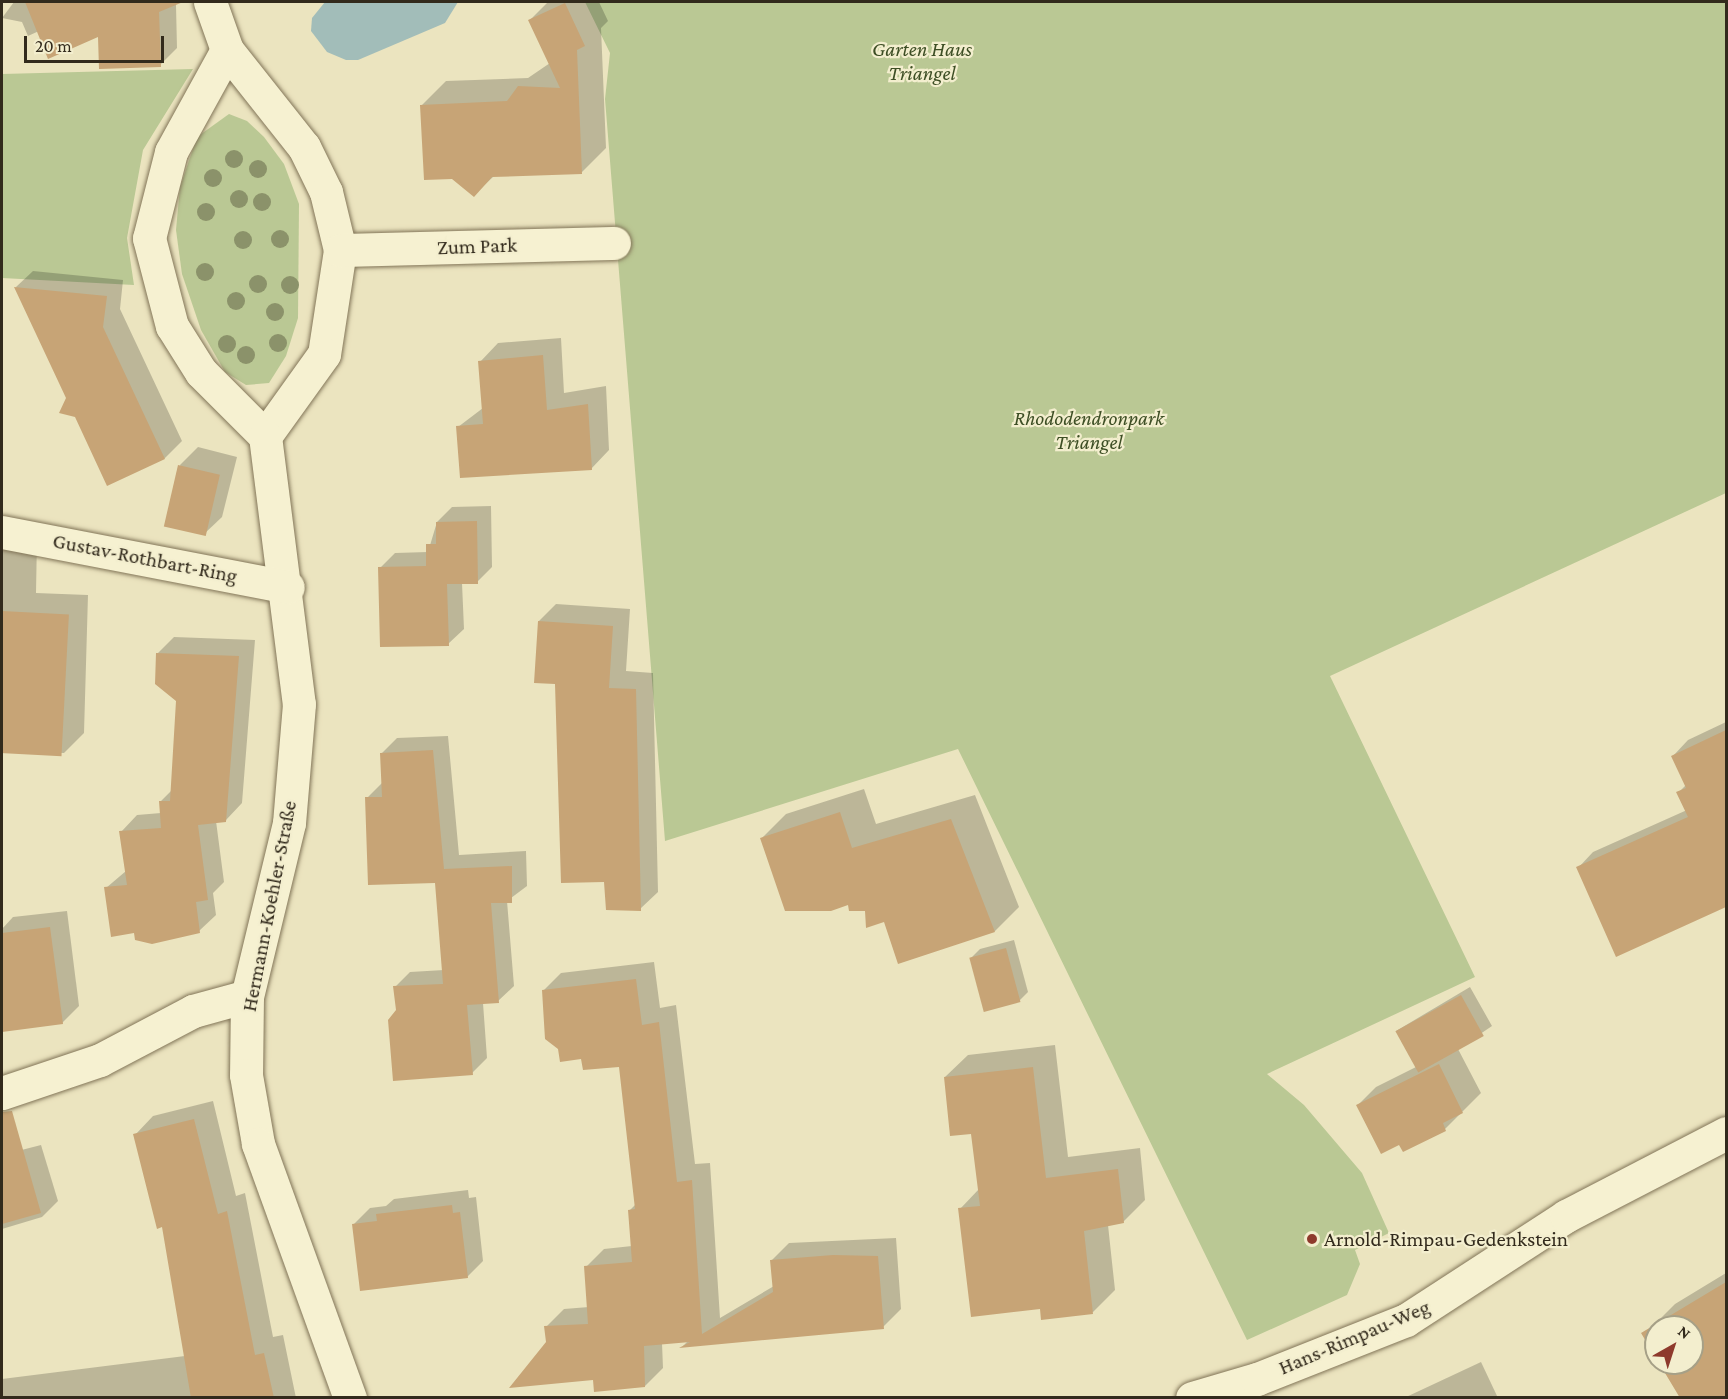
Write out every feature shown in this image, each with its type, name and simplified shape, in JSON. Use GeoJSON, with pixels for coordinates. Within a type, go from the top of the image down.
{"type":"FeatureCollection","features":[{"type":"Feature","properties":{"kind":"street"},"geometry":{"type":"LineString","coordinates":[[210,2],[228,50],[304,147],[326,192],[340,250],[324,354],[266,436],[201,372],[172,326],[149,238],[171,152],[228,50]]}},
{"type":"Feature","properties":{"kind":"street","name":"Zum Park"},"geometry":{"type":"LineString","coordinates":[[340,250],[614,243]]}},
{"type":"Feature","properties":{"kind":"street","name":"Hermann-Koehler-Straße"},"geometry":{"type":"LineString","coordinates":[[266,436],[288,586],[299,705],[289,824],[247,996],[246,1076],[258,1144],[350,1398]]}},
{"type":"Feature","properties":{"kind":"street","name":"Gustav-Rothbart-Ring"},"geometry":{"type":"LineString","coordinates":[[2,532],[288,586]]}},
{"type":"Feature","properties":{"kind":"street"},"geometry":{"type":"LineString","coordinates":[[2,1093],[100,1060],[193,1011],[247,996]]}},
{"type":"Feature","properties":{"kind":"street","name":"Hans-Rimpau-Weg"},"geometry":{"type":"LineString","coordinates":[[1192,1398],[1257,1378],[1406,1320],[1566,1216],[1726,1133]]}},
{"type":"Feature","properties":{"kind":"green space","name":"Rhododendronpark Triangel"},"geometry":{"type":"Polygon","coordinates":[[[585,2],[1726,2],[1726,493],[1330,676],[1475,977],[1267,1074],[1304,1105],[1362,1173],[1389,1233],[1355,1250],[1360,1264],[1347,1295],[1247,1340],[958,749],[665,841],[605,99],[610,53],[585,2]]]}},
{"type":"Feature","properties":{"kind":"green space"},"geometry":{"type":"Polygon","coordinates":[[[193,69],[143,150],[127,238],[134,285],[2,278],[2,74],[193,69]]]}},
{"type":"Feature","properties":{"kind":"green space"},"geometry":{"type":"Polygon","coordinates":[[[229,114],[247,121],[264,137],[284,164],[299,204],[298,318],[286,356],[269,383],[246,385],[225,372],[201,330],[182,274],[176,230],[180,187],[197,137],[229,114]]]}},
{"type":"Feature","properties":{"kind":"water"},"geometry":{"type":"Polygon","coordinates":[[[325,2],[458,2],[445,23],[358,60],[346,60],[327,52],[311,31],[312,18],[325,2]]]}},
{"type":"Feature","properties":{"kind":"building"},"geometry":{"type":"Polygon","coordinates":[[[25,2],[183,2],[159,12],[161,67],[99,69],[98,37],[48,59],[25,2]]]}},
{"type":"Feature","properties":{"kind":"building"},"geometry":{"type":"Polygon","coordinates":[[[565,3],[585,46],[577,50],[582,174],[492,177],[474,197],[452,179],[424,180],[420,105],[507,101],[518,86],[560,88],[528,20],[565,3]]]}},
{"type":"Feature","properties":{"kind":"building"},"geometry":{"type":"Polygon","coordinates":[[[14,287],[107,296],[103,327],[165,459],[107,486],[75,417],[59,413],[66,398],[14,287]]]}},
{"type":"Feature","properties":{"kind":"building"},"geometry":{"type":"Polygon","coordinates":[[[543,355],[547,410],[588,404],[592,470],[460,478],[456,426],[483,424],[478,361],[543,355]]]}},
{"type":"Feature","properties":{"kind":"building"},"geometry":{"type":"Polygon","coordinates":[[[178,465],[220,475],[206,536],[164,526],[178,465]]]}},
{"type":"Feature","properties":{"kind":"building"},"geometry":{"type":"Polygon","coordinates":[[[477,521],[478,584],[447,584],[449,646],[380,647],[378,567],[426,566],[426,544],[436,544],[436,522],[477,521]]]}},
{"type":"Feature","properties":{"kind":"building"},"geometry":{"type":"Polygon","coordinates":[[[2,611],[69,615],[61,756],[2,753],[2,611]]]}},
{"type":"Feature","properties":{"kind":"building"},"geometry":{"type":"Polygon","coordinates":[[[538,621],[613,626],[609,688],[636,689],[641,911],[606,910],[604,882],[561,883],[555,684],[534,683],[538,621]]]}},
{"type":"Feature","properties":{"kind":"building"},"geometry":{"type":"Polygon","coordinates":[[[156,653],[239,656],[226,822],[198,825],[208,900],[196,902],[200,933],[152,944],[135,940],[134,933],[111,937],[104,887],[127,885],[119,831],[161,828],[159,801],[170,801],[176,701],[155,684],[156,653]]]}},
{"type":"Feature","properties":{"kind":"building"},"geometry":{"type":"Polygon","coordinates":[[[1726,730],[1726,907],[1616,957],[1576,867],[1688,817],[1676,792],[1686,788],[1671,756],[1726,730]]]}},
{"type":"Feature","properties":{"kind":"building"},"geometry":{"type":"Polygon","coordinates":[[[433,750],[444,869],[512,866],[512,903],[491,903],[499,1003],[467,1005],[473,1075],[393,1081],[388,1020],[396,1010],[393,986],[443,984],[435,883],[368,885],[365,797],[382,797],[380,753],[433,750]]]}},
{"type":"Feature","properties":{"kind":"building"},"geometry":{"type":"Polygon","coordinates":[[[840,812],[852,848],[951,819],[995,932],[898,964],[884,922],[866,928],[865,911],[849,911],[848,905],[831,911],[785,911],[760,838],[840,812]]]}},
{"type":"Feature","properties":{"kind":"building"},"geometry":{"type":"Polygon","coordinates":[[[50,927],[63,1024],[2,1032],[2,933],[50,927]]]}},
{"type":"Feature","properties":{"kind":"building"},"geometry":{"type":"Polygon","coordinates":[[[1006,948],[1020,1002],[984,1012],[969,958],[1006,948]]]}},
{"type":"Feature","properties":{"kind":"building"},"geometry":{"type":"Polygon","coordinates":[[[636,979],[642,1025],[659,1022],[677,1182],[692,1180],[702,1334],[773,1292],[770,1260],[833,1255],[878,1256],[884,1329],[679,1348],[690,1342],[644,1346],[645,1387],[594,1392],[593,1380],[509,1388],[546,1342],[544,1326],[588,1324],[584,1266],[632,1262],[628,1210],[635,1209],[619,1067],[583,1070],[581,1059],[560,1062],[558,1049],[545,1039],[542,990],[636,979]]]}},
{"type":"Feature","properties":{"kind":"building"},"geometry":{"type":"Polygon","coordinates":[[[1461,995],[1484,1036],[1418,1072],[1395,1031],[1461,995]]]}},
{"type":"Feature","properties":{"kind":"building"},"geometry":{"type":"Polygon","coordinates":[[[1439,1064],[1463,1113],[1443,1123],[1446,1131],[1403,1152],[1399,1145],[1381,1154],[1356,1105],[1439,1064]]]}},
{"type":"Feature","properties":{"kind":"building"},"geometry":{"type":"Polygon","coordinates":[[[1033,1067],[1046,1178],[1118,1169],[1124,1223],[1084,1231],[1093,1314],[1041,1320],[1040,1309],[971,1317],[958,1208],[980,1206],[971,1134],[950,1136],[944,1077],[1033,1067]]]}},
{"type":"Feature","properties":{"kind":"building"},"geometry":{"type":"Polygon","coordinates":[[[12,1111],[41,1213],[2,1224],[2,1112],[12,1111]]]}},
{"type":"Feature","properties":{"kind":"building"},"geometry":{"type":"Polygon","coordinates":[[[194,1119],[218,1214],[227,1211],[255,1355],[264,1353],[274,1398],[191,1398],[162,1227],[157,1229],[133,1134],[194,1119]]]}},
{"type":"Feature","properties":{"kind":"building"},"geometry":{"type":"Polygon","coordinates":[[[452,1205],[453,1213],[460,1212],[468,1278],[360,1291],[352,1224],[377,1221],[376,1214],[452,1205]]]}},
{"type":"Feature","properties":{"kind":"building"},"geometry":{"type":"Polygon","coordinates":[[[1726,1282],[1726,1398],[1680,1398],[1666,1375],[1704,1375],[1704,1315],[1671,1315],[1726,1282]]]}},
{"type":"Feature","properties":{"kind":"place","name":"Arnold-Rimpau-Gedenkstein"},"geometry":{"type":"Point","coordinates":[1312,1239]}},
{"type":"Feature","properties":{"kind":"park label","name":"Garten Haus Triangel"},"geometry":{"type":"Point","coordinates":[922,61]}}]}
